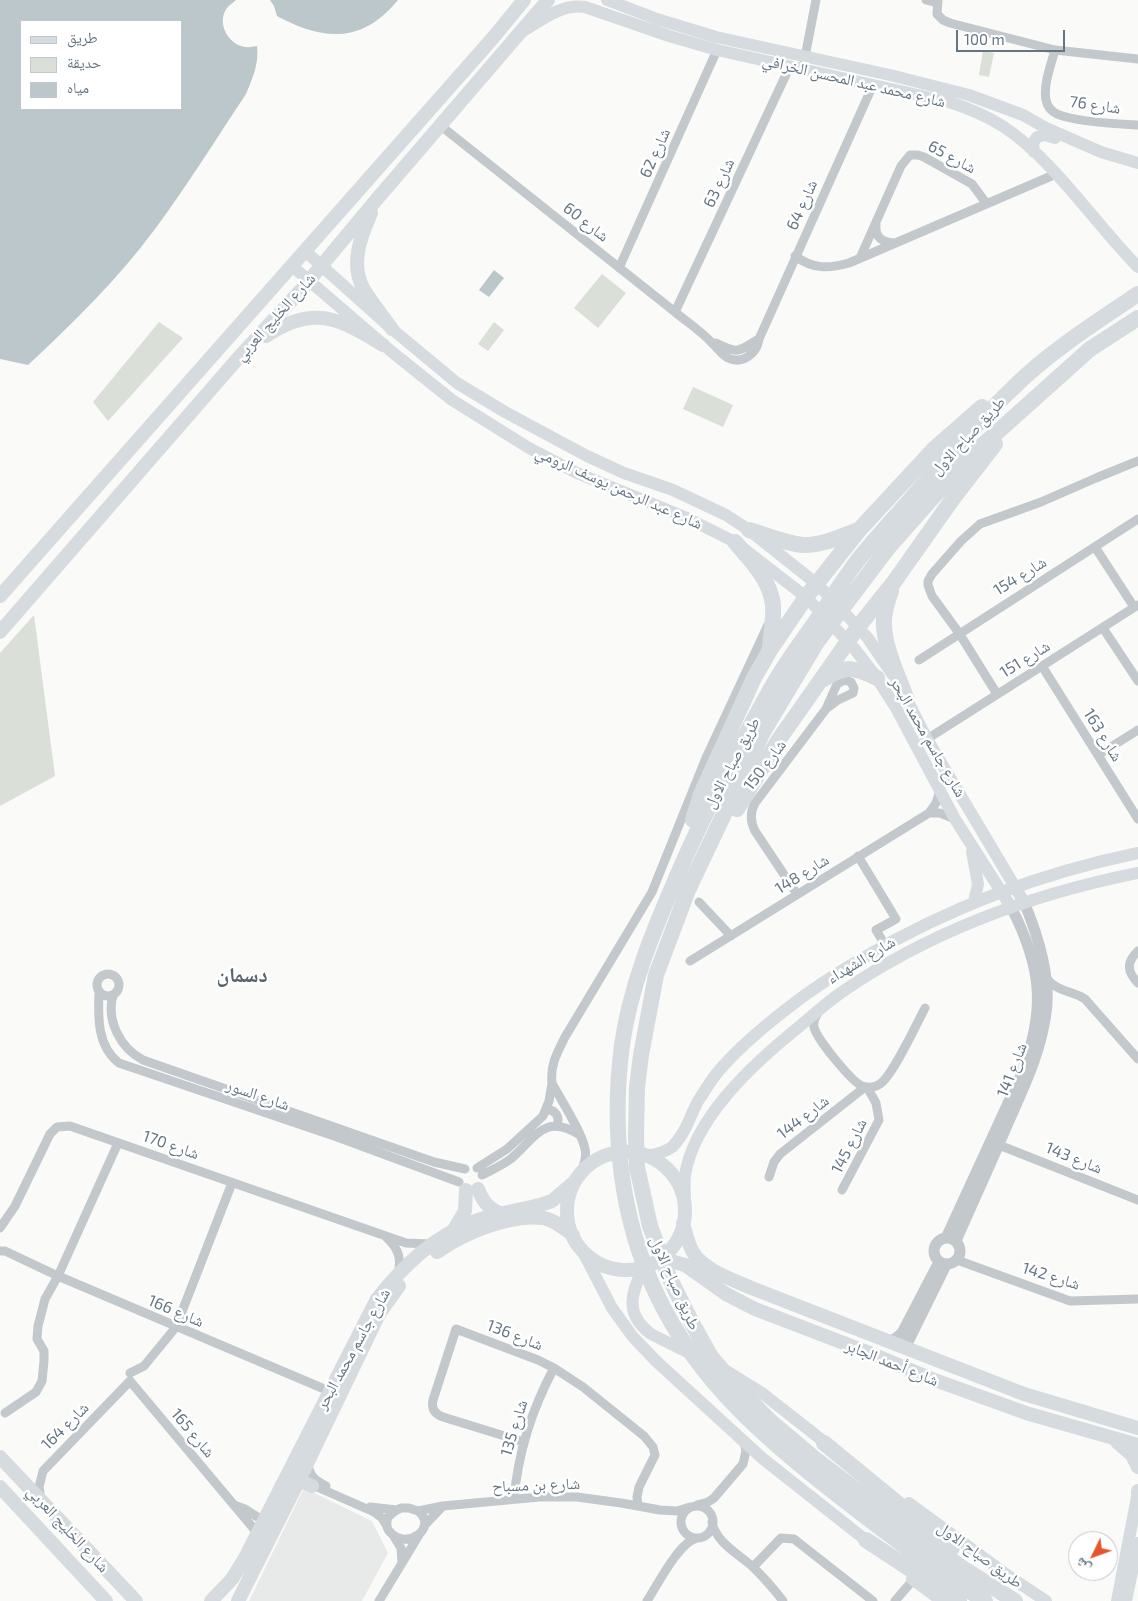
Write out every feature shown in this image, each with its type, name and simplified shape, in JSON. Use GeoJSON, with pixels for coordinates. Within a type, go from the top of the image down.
{"type":"FeatureCollection","features":[{"type":"Feature","properties":{"kind":"highway","name":"طريق صباح الاول"},"geometry":{"type":"LineString","coordinates":[[985,1601],[883,1530],[804,1470],[739,1412],[718,1388],[681,1338],[657,1296],[634,1233],[624,1190],[619,1145],[618,1085],[623,1044],[634,989],[648,947],[685,856],[714,795],[777,677],[857,561],[957,446],[1014,387],[1047,358],[1132,298]]}},
{"type":"Feature","properties":{"kind":"highway","name":"طريق صباح الاول"},"geometry":{"type":"LineString","coordinates":[[1016,1601],[964,1569],[835,1474],[769,1420],[711,1357],[669,1277],[650,1226],[637,1167],[637,1087],[656,975],[693,896],[763,732],[817,642],[888,548],[965,461],[1090,350],[1138,318]]}},
{"type":"Feature","properties":{"kind":"highway"},"geometry":{"type":"LineString","coordinates":[[685,856],[701,794],[754,678],[769,652],[811,602],[860,529],[935,448],[984,405],[1014,387]]}},
{"type":"Feature","properties":{"kind":"highway"},"geometry":{"type":"LineString","coordinates":[[693,896],[780,738],[820,682],[844,637],[894,582],[954,497],[1017,416]]}},
{"type":"Feature","properties":{"kind":"highway"},"geometry":{"type":"LineString","coordinates":[[749,530],[802,545],[830,541],[860,529]]}},
{"type":"Feature","properties":{"kind":"highway"},"geometry":{"type":"LineString","coordinates":[[735,542],[761,573],[768,587],[773,613],[769,652]]}},
{"type":"Feature","properties":{"kind":"highway"},"geometry":{"type":"LineString","coordinates":[[894,582],[886,605],[884,626],[889,649],[907,700]]}},
{"type":"Feature","properties":{"kind":"highway"},"geometry":{"type":"LineString","coordinates":[[750,663],[758,656],[769,652]]}},
{"type":"Feature","properties":{"kind":"highway"},"geometry":{"type":"LineString","coordinates":[[820,682],[836,671],[853,668],[877,678]]}},
{"type":"Feature","properties":{"kind":"highway"},"geometry":{"type":"LineString","coordinates":[[824,1443],[1016,1601]]}},
{"type":"Feature","properties":{"kind":"highway"},"geometry":{"type":"LineString","coordinates":[[866,1540],[959,1601]]}},
{"type":"Feature","properties":{"kind":"main road","name":"شارع الخليج العربي"},"geometry":{"type":"LineString","coordinates":[[0,596],[492,39],[524,0]]}},
{"type":"Feature","properties":{"kind":"main road","name":"شارع الخليج العربي"},"geometry":{"type":"LineString","coordinates":[[0,632],[240,356],[309,281],[548,0]]}},
{"type":"Feature","properties":{"kind":"main road","name":"شارع محمد عبد المحسن الخرافي"},"geometry":{"type":"LineString","coordinates":[[607,0],[716,37],[969,95],[1023,115],[1046,128],[1101,152],[1138,164]]}},
{"type":"Feature","properties":{"kind":"main road","name":"شارع محمد عبد المحسن الخرافي"},"geometry":{"type":"LineString","coordinates":[[520,34],[548,16],[572,6],[585,7],[717,50],[948,102],[976,112],[1005,127],[1034,152],[1138,267]]}},
{"type":"Feature","properties":{"kind":"main road"},"geometry":{"type":"LineString","coordinates":[[637,25],[635,19],[638,12]]}},
{"type":"Feature","properties":{"kind":"main road"},"geometry":{"type":"LineString","coordinates":[[472,90],[462,91],[458,87],[458,83],[488,48],[492,39]]}},
{"type":"Feature","properties":{"kind":"main road"},"geometry":{"type":"LineString","coordinates":[[976,112],[991,115],[1018,129],[1024,128],[1027,123],[1023,115]]}},
{"type":"Feature","properties":{"kind":"main road"},"geometry":{"type":"LineString","coordinates":[[1034,152],[1034,141],[1039,136],[1044,135],[1081,149],[1101,152]]}},
{"type":"Feature","properties":{"kind":"main road"},"geometry":{"type":"LineString","coordinates":[[377,199],[360,240],[357,257],[358,273],[363,287],[392,329]]}},
{"type":"Feature","properties":{"kind":"main road","name":"شارع عبد الرحمن يوسف الرومي"},"geometry":{"type":"LineString","coordinates":[[305,251],[392,329],[456,382],[505,412],[587,456],[673,490],[726,515],[749,530],[820,588]]}},
{"type":"Feature","properties":{"kind":"main road","name":"شارع عبد الرحمن يوسف الرومي"},"geometry":{"type":"LineString","coordinates":[[292,266],[388,349],[452,400],[529,448],[577,472],[679,514],[735,542],[811,602]]}},
{"type":"Feature","properties":{"kind":"main road"},"geometry":{"type":"LineString","coordinates":[[240,356],[278,328],[298,319],[311,316],[344,323],[388,349],[392,338],[400,336],[404,339]]}},
{"type":"Feature","properties":{"kind":"main road","name":"شارع جاسم محمد البحر"},"geometry":{"type":"LineString","coordinates":[[820,588],[855,624],[886,665],[927,739],[1024,902]]}},
{"type":"Feature","properties":{"kind":"main road","name":"شارع جاسم محمد البحر"},"geometry":{"type":"LineString","coordinates":[[811,602],[844,637],[877,678],[896,708],[955,819],[1011,907]]}},
{"type":"Feature","properties":{"kind":"main road"},"geometry":{"type":"LineString","coordinates":[[970,842],[978,884],[974,902]]}},
{"type":"Feature","properties":{"kind":"main road","name":"شارع الشهداء"},"geometry":{"type":"LineString","coordinates":[[647,1156],[662,1153],[671,1148],[678,1140],[698,1102],[716,1074],[752,1038],[808,992],[884,945],[923,924],[974,902],[1015,887],[1137,852]]}},
{"type":"Feature","properties":{"kind":"main road"},"geometry":{"type":"LineString","coordinates":[[1097,862],[1090,870],[1092,878],[1099,881]]}},
{"type":"Feature","properties":{"kind":"main road","name":"شارع الشهداء"},"geometry":{"type":"LineString","coordinates":[[685,1202],[685,1176],[691,1156],[714,1113],[743,1076],[824,1005],[874,972],[922,945],[967,923],[1024,902],[1099,881],[1138,873]]}},
{"type":"Feature","properties":{"kind":"main road"},"geometry":{"type":"LineString","coordinates":[[581,1248],[595,1261],[606,1267],[625,1270],[658,1262],[679,1236],[683,1223],[685,1202],[678,1184],[665,1167],[647,1156],[633,1152],[618,1152],[604,1156],[588,1165],[577,1178],[567,1207],[568,1221],[572,1235],[581,1248],[612,1308],[633,1337],[662,1367],[762,1458],[866,1540],[913,1580],[942,1601]]}},
{"type":"Feature","properties":{"kind":"main road","name":"شارع جاسم محمد البحر"},"geometry":{"type":"LineString","coordinates":[[218,1598],[235,1574],[257,1535],[377,1299],[398,1273],[432,1244],[453,1231],[476,1221],[552,1201],[577,1178]]}},
{"type":"Feature","properties":{"kind":"main road"},"geometry":{"type":"LineString","coordinates":[[472,1181],[484,1202],[491,1209],[502,1214]]}},
{"type":"Feature","properties":{"kind":"main road"},"geometry":{"type":"LineString","coordinates":[[453,1231],[465,1211],[472,1181]]}},
{"type":"Feature","properties":{"kind":"main road","name":"شارع جاسم محمد البحر"},"geometry":{"type":"LineString","coordinates":[[238,1601],[291,1497],[306,1483],[308,1460],[379,1314],[396,1290],[419,1266],[449,1244],[491,1226],[512,1221],[543,1218],[559,1224],[572,1235]]}},
{"type":"Feature","properties":{"kind":"main road","name":"شارع أحمد الجابر"},"geometry":{"type":"LineString","coordinates":[[683,1223],[688,1242],[694,1254],[707,1266],[764,1293],[1024,1394],[1138,1428]]}},
{"type":"Feature","properties":{"kind":"main road","name":"شارع أحمد الجابر"},"geometry":{"type":"LineString","coordinates":[[658,1262],[685,1265],[726,1294],[755,1309],[932,1379],[1003,1406],[1138,1445]]}},
{"type":"Feature","properties":{"kind":"main road","name":"طريق صباح الاول"},"geometry":{"type":"LineString","coordinates":[[658,1262],[634,1288],[632,1306],[634,1315],[645,1330],[663,1341],[741,1379],[762,1393],[824,1443],[1046,1601]]}},
{"type":"Feature","properties":{"kind":"main road"},"geometry":{"type":"LineString","coordinates":[[835,1340],[857,1343],[895,1358],[901,1356],[905,1348]]}},
{"type":"Feature","properties":{"kind":"main road"},"geometry":{"type":"LineString","coordinates":[[1091,1414],[1138,1417]]}},
{"type":"Feature","properties":{"kind":"main road"},"geometry":{"type":"LineString","coordinates":[[1080,1428],[1094,1428],[1138,1437]]}},
{"type":"Feature","properties":{"kind":"main road"},"geometry":{"type":"LineString","coordinates":[[1108,1436],[1130,1452],[1136,1460],[1138,1467]]}},
{"type":"Feature","properties":{"kind":"main road","name":"شارع الخليج العربي"},"geometry":{"type":"LineString","coordinates":[[0,1456],[136,1601]]}},
{"type":"Feature","properties":{"kind":"main road"},"geometry":{"type":"LineString","coordinates":[[292,1465],[293,1473],[306,1483]]}},
{"type":"Feature","properties":{"kind":"main road","name":"شارع الخليج العربي"},"geometry":{"type":"LineString","coordinates":[[0,1487],[106,1601]]}},
{"type":"Feature","properties":{"kind":"main road"},"geometry":{"type":"LineString","coordinates":[[1117,1601],[1138,1492]]}},
{"type":"Feature","properties":{"kind":"main road"},"geometry":{"type":"LineString","coordinates":[[1126,1601],[1135,1576],[1138,1543]]}},
{"type":"Feature","properties":{"kind":"street","name":"شارع 63"},"geometry":{"type":"LineString","coordinates":[[676,312],[796,68],[805,56],[816,0]]}},
{"type":"Feature","properties":{"kind":"street"},"geometry":{"type":"LineString","coordinates":[[926,0],[938,2],[937,14],[945,22],[1055,50],[1138,58]]}},
{"type":"Feature","properties":{"kind":"street","name":"شارع 62"},"geometry":{"type":"LineString","coordinates":[[619,268],[717,50]]}},
{"type":"Feature","properties":{"kind":"street","name":"شارع 76"},"geometry":{"type":"LineString","coordinates":[[1055,50],[1045,94],[1050,109],[1057,114],[1073,118],[1138,125]]}},
{"type":"Feature","properties":{"kind":"street","name":"شارع 64"},"geometry":{"type":"LineString","coordinates":[[711,342],[725,356],[741,360],[753,353],[758,346],[759,339],[795,256],[873,85]]}},
{"type":"Feature","properties":{"kind":"street","name":"شارع 60"},"geometry":{"type":"LineString","coordinates":[[441,126],[676,312],[711,342]]}},
{"type":"Feature","properties":{"kind":"street","name":"شارع 65"},"geometry":{"type":"LineString","coordinates":[[860,258],[906,158],[913,155],[924,156],[969,182],[975,187],[986,203]]}},
{"type":"Feature","properties":{"kind":"street"},"geometry":{"type":"LineString","coordinates":[[795,256],[812,266],[826,268],[842,265],[1042,180],[1053,171]]}},
{"type":"Feature","properties":{"kind":"street"},"geometry":{"type":"LineString","coordinates":[[877,223],[876,232],[878,237],[885,242],[894,243]]}},
{"type":"Feature","properties":{"kind":"street"},"geometry":{"type":"LineString","coordinates":[[996,694],[959,633],[932,596],[928,581],[932,574],[972,530],[988,520],[1042,502],[1138,461]]}},
{"type":"Feature","properties":{"kind":"street","name":"شارع 154"},"geometry":{"type":"LineString","coordinates":[[918,660],[1138,519]]}},
{"type":"Feature","properties":{"kind":"street"},"geometry":{"type":"LineString","coordinates":[[1095,547],[1136,606]]}},
{"type":"Feature","properties":{"kind":"street","name":"شارع 151"},"geometry":{"type":"LineString","coordinates":[[927,739],[1136,606]]}},
{"type":"Feature","properties":{"kind":"street"},"geometry":{"type":"LineString","coordinates":[[472,1181],[543,1116],[547,1109],[554,1059],[565,1037],[652,892],[706,758],[773,613]]}},
{"type":"Feature","properties":{"kind":"street"},"geometry":{"type":"LineString","coordinates":[[1102,628],[1138,681]]}},
{"type":"Feature","properties":{"kind":"street","name":"شارع 163"},"geometry":{"type":"LineString","coordinates":[[1042,666],[1138,819]]}},
{"type":"Feature","properties":{"kind":"street","name":"شارع 150"},"geometry":{"type":"LineString","coordinates":[[797,894],[755,831],[751,815],[755,803],[826,709]]}},
{"type":"Feature","properties":{"kind":"street"},"geometry":{"type":"LineString","coordinates":[[1098,755],[1138,730]]}},
{"type":"Feature","properties":{"kind":"street"},"geometry":{"type":"LineString","coordinates":[[929,813],[936,803],[940,791]]}},
{"type":"Feature","properties":{"kind":"street"},"geometry":{"type":"LineString","coordinates":[[929,813],[940,813],[955,819]]}},
{"type":"Feature","properties":{"kind":"street","name":"شارع 148"},"geometry":{"type":"LineString","coordinates":[[690,961],[929,813]]}},
{"type":"Feature","properties":{"kind":"street"},"geometry":{"type":"LineString","coordinates":[[858,856],[896,919],[876,930],[884,945]]}},
{"type":"Feature","properties":{"kind":"street"},"geometry":{"type":"LineString","coordinates":[[693,896],[731,936]]}},
{"type":"Feature","properties":{"kind":"street","name":"شارع 141"},"geometry":{"type":"LineString","coordinates":[[951,1240],[998,1145],[1035,1060],[1041,1041],[1047,1004],[1044,975],[1037,940],[1024,902]]}},
{"type":"Feature","properties":{"kind":"street","name":"شارع 141"},"geometry":{"type":"LineString","coordinates":[[951,1240],[1020,1077],[1035,1033],[1038,992],[1033,960],[1026,937],[1011,907]]}},
{"type":"Feature","properties":{"kind":"street"},"geometry":{"type":"LineString","coordinates":[[1138,951],[1131,958],[1128,965],[1131,974],[1138,984]]}},
{"type":"Feature","properties":{"kind":"street"},"geometry":{"type":"LineString","coordinates":[[104,974],[111,974],[117,978],[118,990],[113,995],[106,996],[99,992],[96,985],[98,978],[104,974]]}},
{"type":"Feature","properties":{"kind":"street"},"geometry":{"type":"LineString","coordinates":[[1044,975],[1052,985],[1085,999],[1138,1059]]}},
{"type":"Feature","properties":{"kind":"street"},"geometry":{"type":"LineString","coordinates":[[1047,1004],[1053,994],[1061,990]]}},
{"type":"Feature","properties":{"kind":"street","name":"شارع السور"},"geometry":{"type":"LineString","coordinates":[[99,992],[98,1015],[104,1046],[119,1062],[472,1181],[470,1168],[465,1169],[434,1162],[143,1060],[130,1051],[117,1034],[110,1010],[113,995]]}},
{"type":"Feature","properties":{"kind":"street"},"geometry":{"type":"LineString","coordinates":[[824,1005],[818,1012],[814,1022],[814,1029],[818,1037],[852,1079],[866,1087]]}},
{"type":"Feature","properties":{"kind":"street","name":"شارع 144"},"geometry":{"type":"LineString","coordinates":[[769,1177],[774,1162],[780,1154],[866,1087],[878,1085],[888,1076],[925,1008]]}},
{"type":"Feature","properties":{"kind":"street"},"geometry":{"type":"LineString","coordinates":[[793,1032],[804,1031],[818,1037]]}},
{"type":"Feature","properties":{"kind":"street"},"geometry":{"type":"LineString","coordinates":[[552,1083],[580,1135],[585,1150],[586,1157],[577,1178]]}},
{"type":"Feature","properties":{"kind":"street","name":"شارع 145"},"geometry":{"type":"LineString","coordinates":[[842,1190],[879,1120],[876,1103],[866,1087]]}},
{"type":"Feature","properties":{"kind":"street"},"geometry":{"type":"LineString","coordinates":[[547,1109],[557,1115],[559,1120],[557,1126]]}},
{"type":"Feature","properties":{"kind":"street","name":"شارع 170"},"geometry":{"type":"LineString","coordinates":[[0,1228],[15,1206],[48,1137],[54,1129],[60,1126],[67,1126],[411,1244],[432,1244]]}},
{"type":"Feature","properties":{"kind":"street"},"geometry":{"type":"LineString","coordinates":[[472,1181],[508,1161],[540,1130],[557,1126],[580,1135]]}},
{"type":"Feature","properties":{"kind":"street"},"geometry":{"type":"LineString","coordinates":[[5,1413],[36,1392],[42,1381],[44,1351],[37,1339],[38,1326],[45,1299],[58,1276],[118,1142]]}},
{"type":"Feature","properties":{"kind":"street","name":"شارع 143"},"geometry":{"type":"LineString","coordinates":[[998,1145],[1138,1200]]}},
{"type":"Feature","properties":{"kind":"street"},"geometry":{"type":"LineString","coordinates":[[465,1169],[460,1175],[472,1181]]}},
{"type":"Feature","properties":{"kind":"street"},"geometry":{"type":"LineString","coordinates":[[176,1328],[232,1183]]}},
{"type":"Feature","properties":{"kind":"street"},"geometry":{"type":"LineString","coordinates":[[384,1235],[395,1246],[399,1254],[400,1264],[398,1273]]}},
{"type":"Feature","properties":{"kind":"street"},"geometry":{"type":"LineString","coordinates":[[951,1240],[960,1250],[957,1260],[943,1263],[934,1254],[935,1245],[938,1242],[951,1240]]}},
{"type":"Feature","properties":{"kind":"street","name":"شارع 166"},"geometry":{"type":"LineString","coordinates":[[0,1251],[13,1255],[176,1328],[329,1391]]}},
{"type":"Feature","properties":{"kind":"street","name":"شارع 142"},"geometry":{"type":"LineString","coordinates":[[957,1260],[1070,1301],[1138,1299]]}},
{"type":"Feature","properties":{"kind":"street"},"geometry":{"type":"LineString","coordinates":[[887,1341],[897,1338],[902,1333],[943,1263]]}},
{"type":"Feature","properties":{"kind":"street"},"geometry":{"type":"LineString","coordinates":[[905,1348],[943,1263]]}},
{"type":"Feature","properties":{"kind":"street","name":"شارع 164"},"geometry":{"type":"LineString","coordinates":[[41,1500],[39,1483],[43,1471],[130,1377],[144,1366],[176,1328]]}},
{"type":"Feature","properties":{"kind":"street","name":"شارع 136"},"geometry":{"type":"LineString","coordinates":[[524,1442],[442,1418],[434,1411],[432,1404],[456,1328],[554,1368],[590,1393],[644,1436],[653,1447],[654,1459],[641,1481],[638,1492],[638,1506]]}},
{"type":"Feature","properties":{"kind":"street","name":"شارع 135"},"geometry":{"type":"LineString","coordinates":[[514,1499],[517,1473],[524,1442],[537,1402],[554,1368]]}},
{"type":"Feature","properties":{"kind":"street","name":"شارع 165"},"geometry":{"type":"LineString","coordinates":[[130,1377],[257,1535]]}},
{"type":"Feature","properties":{"kind":"street"},"geometry":{"type":"LineString","coordinates":[[647,1601],[680,1549],[688,1541],[700,1537],[709,1531],[713,1508],[718,1494],[743,1464],[746,1451],[744,1442]]}},
{"type":"Feature","properties":{"kind":"street"},"geometry":{"type":"LineString","coordinates":[[743,1464],[762,1458]]}},
{"type":"Feature","properties":{"kind":"street"},"geometry":{"type":"LineString","coordinates":[[308,1460],[312,1477],[318,1482],[367,1506],[397,1510],[406,1508],[418,1511],[425,1518],[424,1526]]}},
{"type":"Feature","properties":{"kind":"street"},"geometry":{"type":"LineString","coordinates":[[306,1483],[374,1512],[382,1518],[402,1552],[403,1558],[400,1568]]}},
{"type":"Feature","properties":{"kind":"street","name":"شارع بن مسباح"},"geometry":{"type":"LineString","coordinates":[[418,1511],[443,1506],[514,1499],[577,1497],[677,1511],[708,1502],[718,1494]]}},
{"type":"Feature","properties":{"kind":"street","name":"شارع 165"},"geometry":{"type":"LineString","coordinates":[[233,1505],[246,1509],[259,1518],[267,1516]]}},
{"type":"Feature","properties":{"kind":"street"},"geometry":{"type":"LineString","coordinates":[[379,1601],[424,1526],[443,1506]]}},
{"type":"Feature","properties":{"kind":"street"},"geometry":{"type":"LineString","coordinates":[[680,1549],[683,1537],[684,1513],[692,1507],[706,1509],[712,1520],[714,1530],[726,1545],[753,1567],[783,1601]]}},
{"type":"Feature","properties":{"kind":"street"},"geometry":{"type":"LineString","coordinates":[[387,1526],[388,1518],[397,1510]]}},
{"type":"Feature","properties":{"kind":"street","name":"شارع بن مسباح"},"geometry":{"type":"LineString","coordinates":[[660,1510],[675,1518],[682,1526]]}},
{"type":"Feature","properties":{"kind":"street"},"geometry":{"type":"LineString","coordinates":[[682,1526],[689,1535],[714,1539],[726,1545]]}},
{"type":"Feature","properties":{"kind":"street"},"geometry":{"type":"LineString","coordinates":[[393,1535],[406,1540],[419,1535]]}},
{"type":"Feature","properties":{"kind":"street"},"geometry":{"type":"LineString","coordinates":[[753,1567],[781,1538],[794,1539],[799,1541],[873,1601]]}},
{"type":"Feature","properties":{"kind":"street"},"geometry":{"type":"LineString","coordinates":[[895,1601],[913,1580]]}},
{"type":"Feature","properties":{"kind":"shaded area"},"geometry":{"type":"Polygon","coordinates":[[[304,1488],[372,1521],[388,1553],[362,1601],[249,1601],[304,1488]]]}},
{"type":"Feature","properties":{"kind":"green space"},"geometry":{"type":"Polygon","coordinates":[[[983,51],[994,53],[989,77],[979,75],[983,51]]]}},
{"type":"Feature","properties":{"kind":"green space"},"geometry":{"type":"Polygon","coordinates":[[[602,274],[626,293],[598,328],[574,308],[602,274]]]}},
{"type":"Feature","properties":{"kind":"green space"},"geometry":{"type":"Polygon","coordinates":[[[159,322],[183,338],[108,421],[93,402],[159,322]]]}},
{"type":"Feature","properties":{"kind":"green space"},"geometry":{"type":"Polygon","coordinates":[[[494,322],[504,330],[488,351],[478,344],[494,322]]]}},
{"type":"Feature","properties":{"kind":"green space"},"geometry":{"type":"Polygon","coordinates":[[[693,387],[733,405],[723,427],[683,409],[693,387]]]}},
{"type":"Feature","properties":{"kind":"green space"},"geometry":{"type":"Polygon","coordinates":[[[34,615],[55,776],[0,806],[0,653],[34,615]]]}},
{"type":"Feature","properties":{"kind":"water"},"geometry":{"type":"Polygon","coordinates":[[[0,0],[236,0],[224,13],[223,24],[227,35],[241,46],[257,46],[256,65],[246,94],[167,213],[141,247],[95,300],[28,365],[0,359],[0,0]]]}},
{"type":"Feature","properties":{"kind":"water"},"geometry":{"type":"Polygon","coordinates":[[[270,0],[398,0],[370,25],[356,31],[326,34],[310,30],[277,16],[270,0]]]}},
{"type":"Feature","properties":{"kind":"water"},"geometry":{"type":"Polygon","coordinates":[[[494,270],[504,278],[489,297],[479,290],[494,270]]]}},
{"type":"Feature","properties":{"kind":"district","name":"دسمان"},"geometry":{"type":"Point","coordinates":[242,975]}}]}
